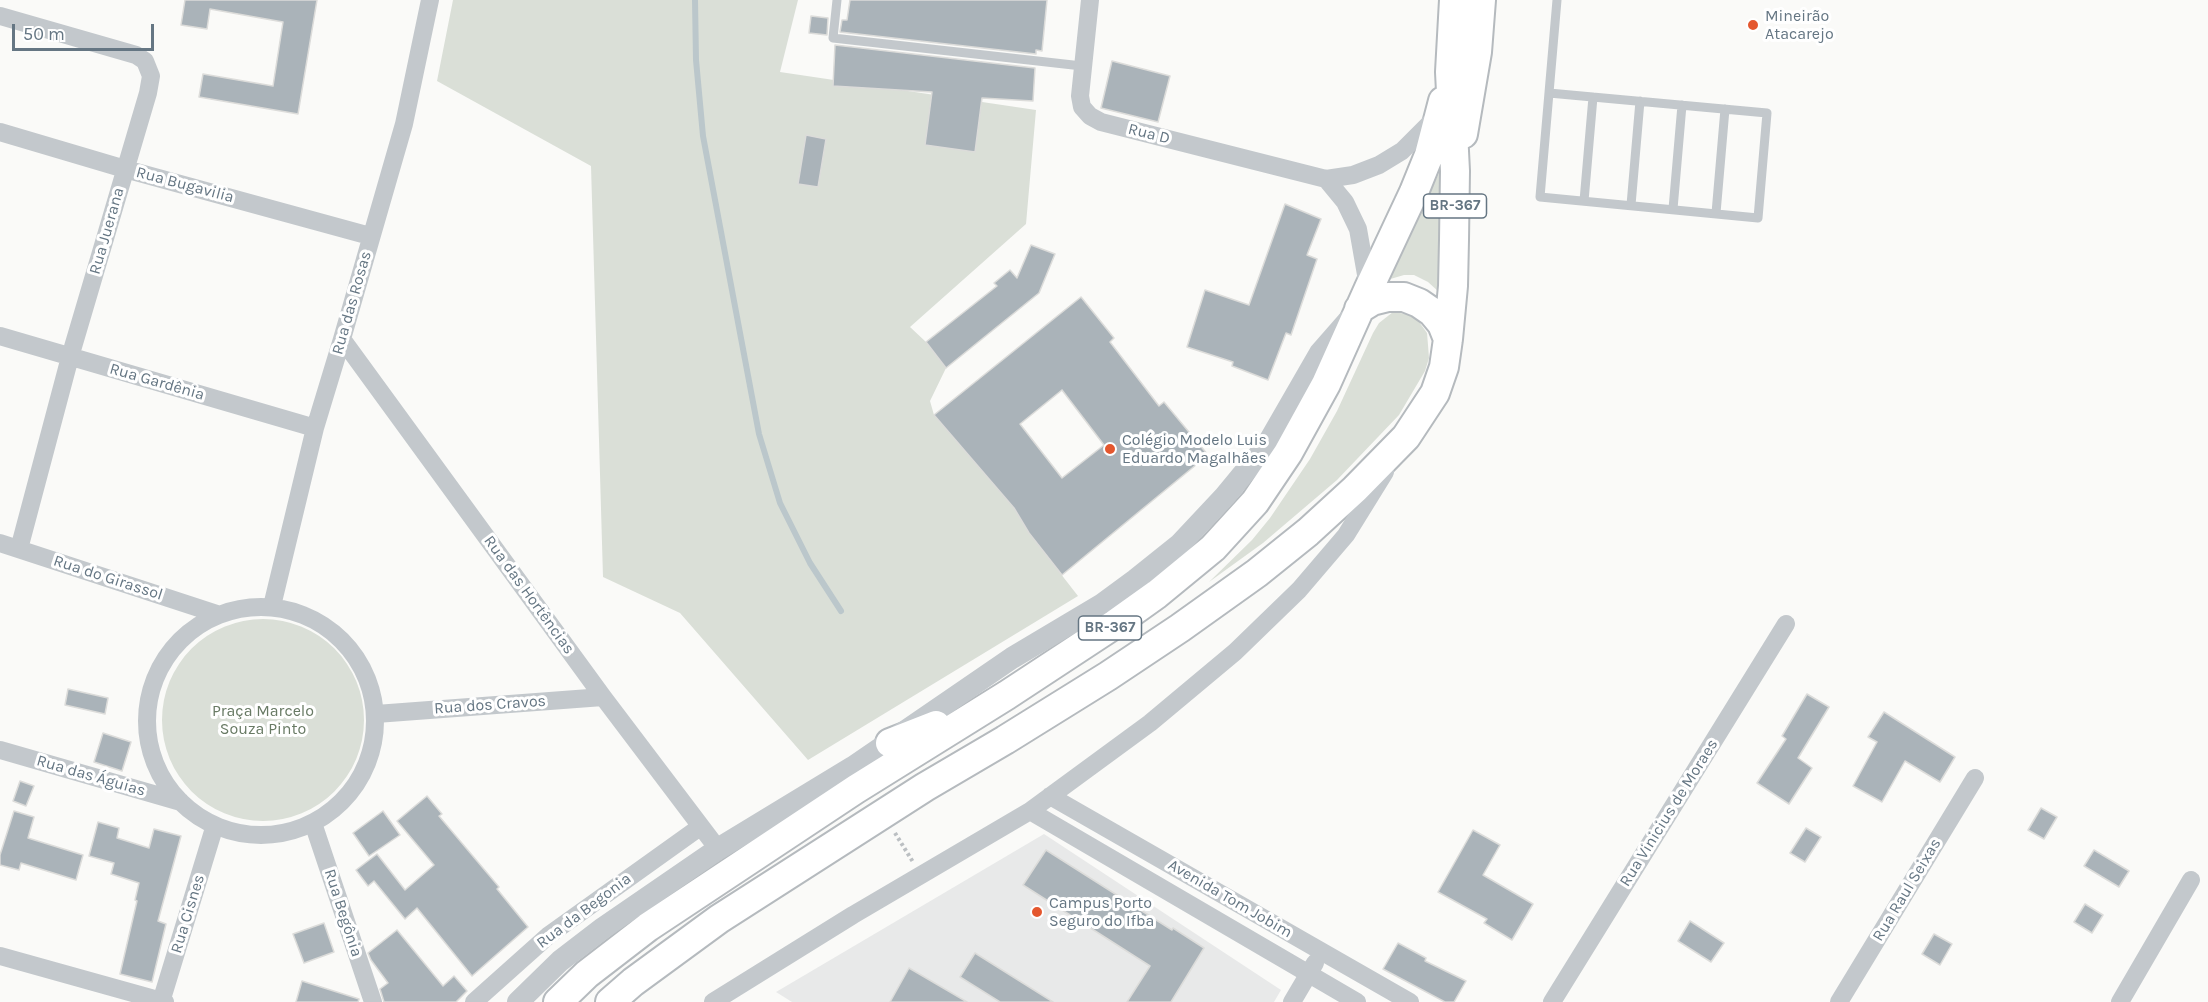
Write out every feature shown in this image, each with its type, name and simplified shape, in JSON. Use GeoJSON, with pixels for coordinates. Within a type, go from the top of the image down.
{"type":"FeatureCollection","features":[{"type":"Feature","properties":{"kind":"main road"},"geometry":{"type":"LineString","coordinates":[[1440,0],[1451,40]]}},
{"type":"Feature","properties":{"kind":"main road","name":"BR-367"},"geometry":{"type":"LineString","coordinates":[[610,1002],[633,982],[749,899],[925,787],[1108,676],[1180,628],[1257,573],[1308,532],[1355,489],[1406,437],[1435,393],[1444,367],[1448,339],[1453,286],[1455,171],[1450,72],[1454,0]]}},
{"type":"Feature","properties":{"kind":"main road"},"geometry":{"type":"LineString","coordinates":[[1455,171],[1471,93],[1481,0]]}},
{"type":"Feature","properties":{"kind":"main road","name":"BR-367"},"geometry":{"type":"LineString","coordinates":[[558,1002],[587,974],[677,907],[856,789],[1116,624],[1214,548],[1255,502],[1288,453],[1326,384],[1414,192],[1428,155],[1450,72]]}},
{"type":"Feature","properties":{"kind":"main road"},"geometry":{"type":"LineString","coordinates":[[1364,298],[1404,297],[1419,303],[1432,312],[1442,324],[1448,339]]}},
{"type":"Feature","properties":{"kind":"main road"},"geometry":{"type":"LineString","coordinates":[[890,743],[1007,695]]}},
{"type":"Feature","properties":{"kind":"street","name":"Rua das Rosas"},"geometry":{"type":"LineString","coordinates":[[272,606],[315,428],[404,124],[430,0]]}},
{"type":"Feature","properties":{"kind":"street","name":"Rua D"},"geometry":{"type":"LineString","coordinates":[[1090,0],[1080,96],[1082,107],[1090,116],[1101,122],[1326,179],[1353,175],[1379,165],[1402,151],[1440,113]]}},
{"type":"Feature","properties":{"kind":"street","name":"Rua Juerana"},"geometry":{"type":"LineString","coordinates":[[0,16],[136,55],[145,61],[151,76],[148,93],[70,357],[19,549]]}},
{"type":"Feature","properties":{"kind":"street","name":"Rua Bugavilia"},"geometry":{"type":"LineString","coordinates":[[0,132],[370,236]]}},
{"type":"Feature","properties":{"kind":"street"},"geometry":{"type":"LineString","coordinates":[[518,1002],[560,961],[603,928],[718,849],[890,743],[1012,658],[1101,605],[1180,544],[1267,446],[1320,353],[1364,298],[1358,229],[1344,202],[1326,179]]}},
{"type":"Feature","properties":{"kind":"street","name":"Rua Gardênia"},"geometry":{"type":"LineString","coordinates":[[0,336],[315,428]]}},
{"type":"Feature","properties":{"kind":"street","name":"Rua das Hortências"},"geometry":{"type":"LineString","coordinates":[[342,339],[603,697],[718,849]]}},
{"type":"Feature","properties":{"kind":"street"},"geometry":{"type":"LineString","coordinates":[[713,1002],[853,915],[1030,811],[1150,723],[1235,652],[1299,590],[1346,535],[1406,437]]}},
{"type":"Feature","properties":{"kind":"street","name":"Rua do Girassol"},"geometry":{"type":"LineString","coordinates":[[0,543],[217,614]]}},
{"type":"Feature","properties":{"kind":"street"},"geometry":{"type":"LineString","coordinates":[[272,606],[311,617],[344,641],[366,674],[376,714],[373,747],[361,778],[340,804],[313,823],[290,832],[264,836],[239,833],[215,825],[197,815],[181,802],[158,769],[147,729],[147,708],[155,679],[169,652],[182,636],[217,614],[243,607],[272,606]]}},
{"type":"Feature","properties":{"kind":"street","name":"Rua Vinicius de Moraes"},"geometry":{"type":"LineString","coordinates":[[1552,1002],[1786,624]]}},
{"type":"Feature","properties":{"kind":"street","name":"Rua dos Cravos"},"geometry":{"type":"LineString","coordinates":[[376,714],[603,697]]}},
{"type":"Feature","properties":{"kind":"street","name":"Rua das Águias"},"geometry":{"type":"LineString","coordinates":[[0,750],[181,802]]}},
{"type":"Feature","properties":{"kind":"street","name":"Rua Raul Seixas"},"geometry":{"type":"LineString","coordinates":[[1839,1002],[1975,778]]}},
{"type":"Feature","properties":{"kind":"street","name":"Avenida Tom Jobim"},"geometry":{"type":"LineString","coordinates":[[1050,796],[1410,1002]]}},
{"type":"Feature","properties":{"kind":"street","name":"Avenida Tom Jobim"},"geometry":{"type":"LineString","coordinates":[[1030,811],[1357,1002]]}},
{"type":"Feature","properties":{"kind":"street","name":"Rua Begônia"},"geometry":{"type":"LineString","coordinates":[[313,823],[373,1002]]}},
{"type":"Feature","properties":{"kind":"street","name":"Rua Cisnes"},"geometry":{"type":"LineString","coordinates":[[162,1002],[215,825]]}},
{"type":"Feature","properties":{"kind":"street","name":"Rua da Begonia"},"geometry":{"type":"LineString","coordinates":[[474,1002],[549,934],[700,827]]}},
{"type":"Feature","properties":{"kind":"street"},"geometry":{"type":"LineString","coordinates":[[2120,1002],[2191,880]]}},
{"type":"Feature","properties":{"kind":"street"},"geometry":{"type":"LineString","coordinates":[[1292,1002],[1322,951]]}},
{"type":"Feature","properties":{"kind":"street"},"geometry":{"type":"LineString","coordinates":[[0,956],[162,1002]]}},
{"type":"Feature","properties":{"kind":"lane"},"geometry":{"type":"LineString","coordinates":[[837,0],[833,38],[1082,66]]}},
{"type":"Feature","properties":{"kind":"lane"},"geometry":{"type":"LineString","coordinates":[[1549,93],[1767,113],[1758,218],[1540,197],[1557,0]]}},
{"type":"Feature","properties":{"kind":"lane"},"geometry":{"type":"LineString","coordinates":[[1584,201],[1593,97]]}},
{"type":"Feature","properties":{"kind":"lane"},"geometry":{"type":"LineString","coordinates":[[1631,206],[1640,101]]}},
{"type":"Feature","properties":{"kind":"lane"},"geometry":{"type":"LineString","coordinates":[[1673,209],[1683,105]]}},
{"type":"Feature","properties":{"kind":"lane"},"geometry":{"type":"LineString","coordinates":[[1716,213],[1725,110]]}},
{"type":"Feature","properties":{"kind":"shaded area","name":"Campus Porto Seguro do Ifba"},"geometry":{"type":"Polygon","coordinates":[[[1044,834],[1281,990],[1274,1002],[792,1002],[776,992],[1044,834]]]}},
{"type":"Feature","properties":{"kind":"green space"},"geometry":{"type":"Polygon","coordinates":[[[453,0],[798,0],[780,72],[1036,110],[1026,224],[910,327],[926,342],[946,368],[930,401],[934,415],[1014,508],[1029,533],[1078,596],[808,760],[680,613],[603,577],[591,166],[437,81],[453,0]]]}},
{"type":"Feature","properties":{"kind":"green space"},"geometry":{"type":"Polygon","coordinates":[[[1441,169],[1439,292],[1428,282],[1414,275],[1404,275],[1387,280],[1441,169]]]}},
{"type":"Feature","properties":{"kind":"green space"},"geometry":{"type":"Polygon","coordinates":[[[1393,312],[1407,314],[1417,319],[1427,333],[1429,358],[1425,371],[1399,415],[1337,480],[1263,543],[1209,582],[1252,540],[1270,518],[1310,459],[1337,411],[1373,333],[1379,323],[1393,312]]]}},
{"type":"Feature","properties":{"kind":"green space","name":"Praça Marcelo Souza Pinto"},"geometry":{"type":"Polygon","coordinates":[[[263,619],[283,621],[302,627],[319,636],[341,656],[356,681],[362,700],[364,720],[362,740],[356,759],[347,776],[327,798],[302,813],[283,819],[263,821],[243,819],[224,813],[207,804],[185,784],[170,759],[164,740],[162,720],[164,700],[170,681],[179,664],[199,642],[224,627],[243,621],[263,619]]]}},
{"type":"Feature","properties":{"kind":"building"},"geometry":{"type":"Polygon","coordinates":[[[185,0],[317,0],[298,114],[199,97],[203,74],[273,86],[283,22],[210,9],[207,29],[181,25],[185,0]]]}},
{"type":"Feature","properties":{"kind":"building"},"geometry":{"type":"Polygon","coordinates":[[[850,0],[1047,0],[1042,51],[1036,50],[1036,54],[840,32],[842,20],[847,20],[850,0]]]}},
{"type":"Feature","properties":{"kind":"building"},"geometry":{"type":"Polygon","coordinates":[[[811,16],[828,18],[827,35],[809,33],[811,16]]]}},
{"type":"Feature","properties":{"kind":"building"},"geometry":{"type":"Polygon","coordinates":[[[835,45],[1035,68],[1033,101],[982,98],[975,152],[925,145],[932,92],[833,86],[835,45]]]}},
{"type":"Feature","properties":{"kind":"building"},"geometry":{"type":"Polygon","coordinates":[[[1112,61],[1170,76],[1158,122],[1101,108],[1112,61]]]}},
{"type":"Feature","properties":{"kind":"building"},"geometry":{"type":"Polygon","coordinates":[[[806,135],[826,139],[818,187],[798,184],[806,135]]]}},
{"type":"Feature","properties":{"kind":"building"},"geometry":{"type":"Polygon","coordinates":[[[1285,204],[1321,219],[1307,255],[1317,259],[1291,335],[1286,333],[1268,380],[1232,366],[1233,362],[1187,347],[1205,290],[1249,305],[1285,204]]]}},
{"type":"Feature","properties":{"kind":"building"},"geometry":{"type":"Polygon","coordinates":[[[1031,245],[1055,254],[1039,293],[946,368],[926,342],[997,286],[994,283],[1010,270],[1017,278],[1031,245]]]}},
{"type":"Feature","properties":{"kind":"building"},"geometry":{"type":"Polygon","coordinates":[[[1081,297],[1114,338],[1110,342],[1159,406],[1164,402],[1208,455],[1062,575],[1029,533],[1014,508],[934,415],[1081,297]],[[1062,390],[1020,424],[1062,478],[1104,445],[1062,390]]]}},
{"type":"Feature","properties":{"kind":"building"},"geometry":{"type":"Polygon","coordinates":[[[68,689],[108,698],[105,714],[65,705],[68,689]]]}},
{"type":"Feature","properties":{"kind":"building"},"geometry":{"type":"Polygon","coordinates":[[[1807,694],[1829,707],[1798,758],[1812,768],[1789,804],[1757,783],[1786,739],[1782,736],[1807,694]]]}},
{"type":"Feature","properties":{"kind":"building"},"geometry":{"type":"Polygon","coordinates":[[[1884,712],[1955,757],[1940,782],[1905,761],[1882,802],[1853,786],[1877,742],[1868,737],[1884,712]]]}},
{"type":"Feature","properties":{"kind":"building"},"geometry":{"type":"Polygon","coordinates":[[[103,733],[131,742],[122,771],[94,762],[103,733]]]}},
{"type":"Feature","properties":{"kind":"building"},"geometry":{"type":"Polygon","coordinates":[[[20,781],[34,786],[26,806],[13,801],[20,781]]]}},
{"type":"Feature","properties":{"kind":"building"},"geometry":{"type":"Polygon","coordinates":[[[427,796],[442,814],[439,816],[499,887],[497,889],[528,927],[472,976],[417,908],[405,919],[374,881],[368,886],[356,870],[377,854],[405,890],[434,865],[397,821],[427,796]]]}},
{"type":"Feature","properties":{"kind":"building"},"geometry":{"type":"Polygon","coordinates":[[[2041,808],[2057,817],[2044,839],[2028,830],[2041,808]]]}},
{"type":"Feature","properties":{"kind":"building"},"geometry":{"type":"Polygon","coordinates":[[[14,811],[34,817],[28,838],[83,855],[76,880],[21,863],[19,870],[0,865],[0,855],[14,811]]]}},
{"type":"Feature","properties":{"kind":"building"},"geometry":{"type":"Polygon","coordinates":[[[383,811],[400,835],[369,856],[353,833],[383,811]]]}},
{"type":"Feature","properties":{"kind":"building"},"geometry":{"type":"Polygon","coordinates":[[[98,822],[119,828],[117,838],[149,848],[154,829],[181,836],[158,921],[166,924],[152,982],[120,974],[139,883],[111,874],[114,863],[89,856],[98,822]]]}},
{"type":"Feature","properties":{"kind":"building"},"geometry":{"type":"Polygon","coordinates":[[[1806,828],[1821,837],[1805,862],[1790,853],[1806,828]]]}},
{"type":"Feature","properties":{"kind":"building"},"geometry":{"type":"Polygon","coordinates":[[[1473,830],[1500,845],[1483,875],[1533,904],[1512,940],[1484,923],[1487,919],[1438,892],[1473,830]]]}},
{"type":"Feature","properties":{"kind":"building"},"geometry":{"type":"Polygon","coordinates":[[[1046,850],[1204,948],[1171,1002],[1127,1002],[1150,966],[1023,885],[1046,850]]]}},
{"type":"Feature","properties":{"kind":"building"},"geometry":{"type":"Polygon","coordinates":[[[2094,850],[2129,871],[2119,887],[2084,866],[2094,850]]]}},
{"type":"Feature","properties":{"kind":"building"},"geometry":{"type":"Polygon","coordinates":[[[2085,904],[2103,915],[2092,933],[2074,922],[2085,904]]]}},
{"type":"Feature","properties":{"kind":"building"},"geometry":{"type":"Polygon","coordinates":[[[1690,921],[1724,943],[1711,962],[1678,941],[1690,921]]]}},
{"type":"Feature","properties":{"kind":"building"},"geometry":{"type":"Polygon","coordinates":[[[324,923],[334,952],[304,963],[293,934],[324,923]]]}},
{"type":"Feature","properties":{"kind":"building"},"geometry":{"type":"Polygon","coordinates":[[[397,930],[443,986],[454,976],[467,991],[456,1002],[384,1002],[380,989],[388,983],[368,953],[397,930]]]}},
{"type":"Feature","properties":{"kind":"building"},"geometry":{"type":"Polygon","coordinates":[[[1934,934],[1952,944],[1940,965],[1922,954],[1934,934]]]}},
{"type":"Feature","properties":{"kind":"building"},"geometry":{"type":"Polygon","coordinates":[[[1398,943],[1426,958],[1425,961],[1466,981],[1454,1002],[1445,1002],[1383,969],[1398,943]]]}},
{"type":"Feature","properties":{"kind":"building"},"geometry":{"type":"Polygon","coordinates":[[[975,953],[1053,1002],[1000,1002],[960,977],[975,953]]]}},
{"type":"Feature","properties":{"kind":"building"},"geometry":{"type":"Polygon","coordinates":[[[909,968],[967,1002],[890,1002],[909,968]]]}},
{"type":"Feature","properties":{"kind":"building"},"geometry":{"type":"Polygon","coordinates":[[[302,981],[359,999],[358,1002],[296,1002],[302,981]]]}},
{"type":"Feature","properties":{"kind":"waterway"},"geometry":{"type":"LineString","coordinates":[[695,0],[696,60],[703,136],[759,434],[780,503],[810,563],[841,611]]}},
{"type":"Feature","properties":{"kind":"place","name":"Mineirão Atacarejo"},"geometry":{"type":"Point","coordinates":[1753,25]}},
{"type":"Feature","properties":{"kind":"place","name":"Colégio Modelo Luis Eduardo Magalhães"},"geometry":{"type":"Point","coordinates":[1110,449]}},
{"type":"Feature","properties":{"kind":"place","name":"Campus Porto Seguro do Ifba"},"geometry":{"type":"Point","coordinates":[1037,912]}}]}
